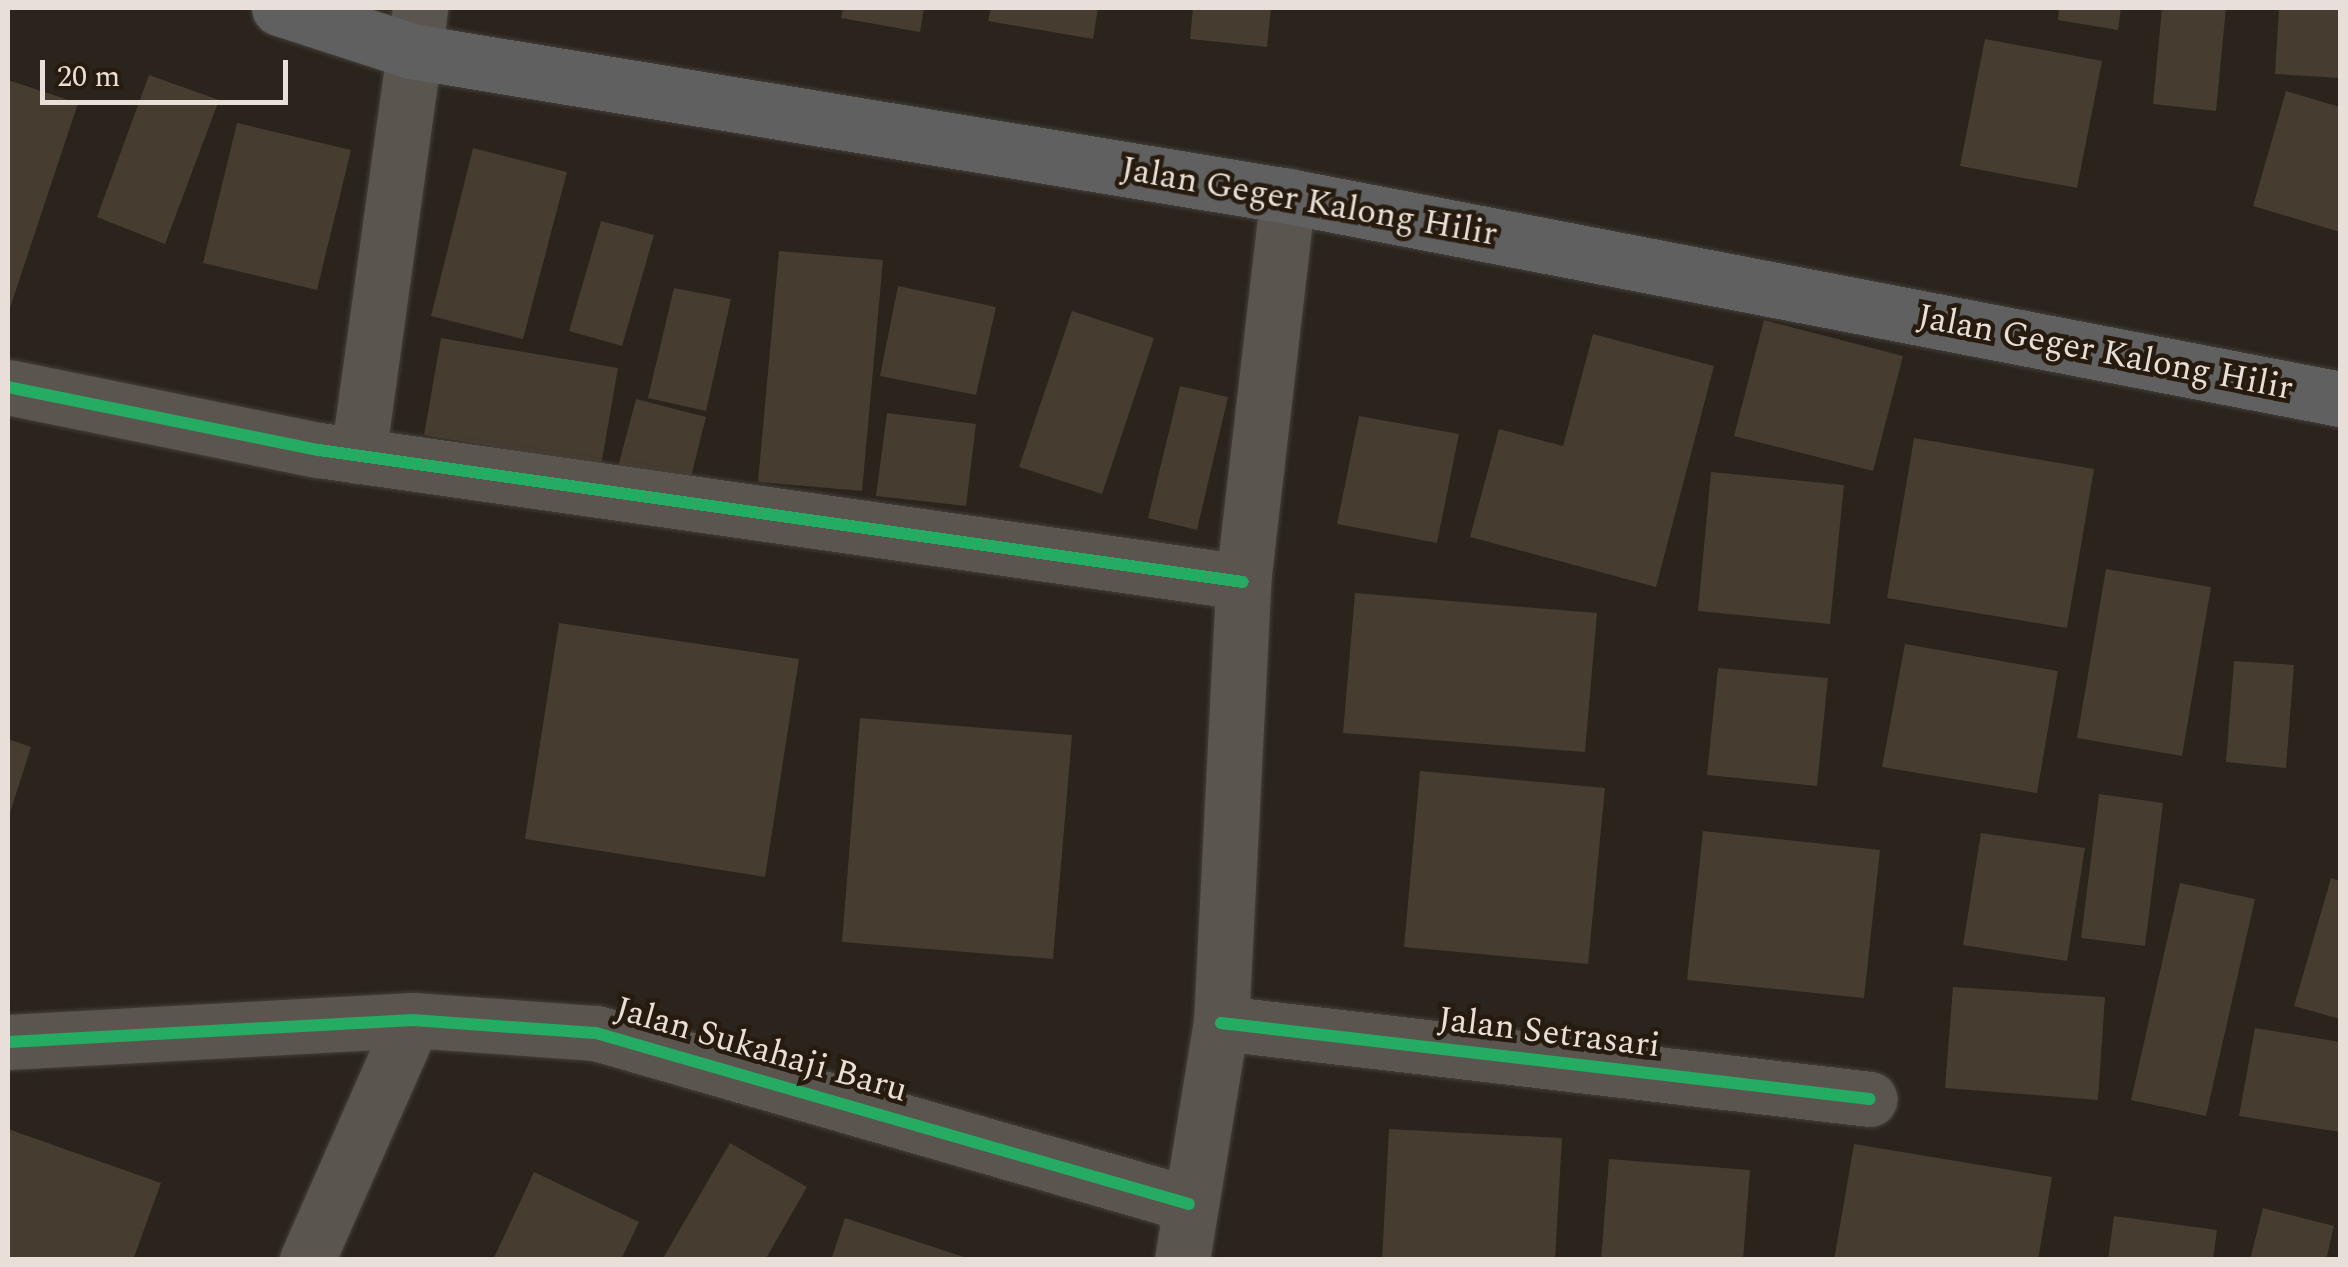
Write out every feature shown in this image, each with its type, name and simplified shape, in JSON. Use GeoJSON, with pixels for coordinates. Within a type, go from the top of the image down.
{"type":"FeatureCollection","features":[{"type":"Feature","properties":{"kind":"main road","name":"Jalan Geger Kalong Hilir"},"geometry":{"type":"LineString","coordinates":[[279,8],[416,29],[2340,399]]}},
{"type":"Feature","properties":{"kind":"street"},"geometry":{"type":"LineString","coordinates":[[358,456],[416,29]]}},
{"type":"Feature","properties":{"kind":"street"},"geometry":{"type":"LineString","coordinates":[[1182,1260],[1221,1024],[1243,582],[1288,196]]}},
{"type":"Feature","properties":{"kind":"street"},"geometry":{"type":"LineString","coordinates":[[8,387],[358,456],[1243,582]]}},
{"type":"Feature","properties":{"kind":"street"},"geometry":{"type":"LineString","coordinates":[[307,1260],[413,1020]]}},
{"type":"Feature","properties":{"kind":"street","name":"Jalan Sukahaji Baru"},"geometry":{"type":"LineString","coordinates":[[8,1042],[413,1020],[596,1033],[1189,1204]]}},
{"type":"Feature","properties":{"kind":"street","name":"Jalan Setrasari"},"geometry":{"type":"LineString","coordinates":[[1221,1024],[1870,1099]]}},
{"type":"Feature","properties":{"kind":"building"},"geometry":{"type":"Polygon","coordinates":[[[843,8],[924,8],[920,32],[841,18],[843,8]]]}},
{"type":"Feature","properties":{"kind":"building"},"geometry":{"type":"Polygon","coordinates":[[[991,8],[1098,8],[1093,39],[988,21],[991,8]]]}},
{"type":"Feature","properties":{"kind":"building"},"geometry":{"type":"Polygon","coordinates":[[[1193,8],[1271,8],[1267,47],[1190,39],[1193,8]]]}},
{"type":"Feature","properties":{"kind":"building"},"geometry":{"type":"Polygon","coordinates":[[[2059,8],[2121,8],[2118,30],[2058,20],[2059,8]]]}},
{"type":"Feature","properties":{"kind":"building"},"geometry":{"type":"Polygon","coordinates":[[[2162,8],[2226,8],[2216,111],[2153,104],[2162,8]]]}},
{"type":"Feature","properties":{"kind":"building"},"geometry":{"type":"Polygon","coordinates":[[[2279,8],[2340,8],[2340,78],[2275,74],[2279,8]]]}},
{"type":"Feature","properties":{"kind":"building"},"geometry":{"type":"Polygon","coordinates":[[[1985,39],[2102,61],[2077,188],[1960,166],[1985,39]]]}},
{"type":"Feature","properties":{"kind":"building"},"geometry":{"type":"Polygon","coordinates":[[[149,75],[219,100],[165,244],[97,217],[149,75]]]}},
{"type":"Feature","properties":{"kind":"building"},"geometry":{"type":"Polygon","coordinates":[[[8,80],[78,103],[8,314],[8,80]]]}},
{"type":"Feature","properties":{"kind":"building"},"geometry":{"type":"Polygon","coordinates":[[[2286,91],[2340,107],[2340,232],[2253,206],[2286,91]]]}},
{"type":"Feature","properties":{"kind":"building"},"geometry":{"type":"Polygon","coordinates":[[[237,123],[351,150],[317,290],[203,263],[237,123]]]}},
{"type":"Feature","properties":{"kind":"building"},"geometry":{"type":"Polygon","coordinates":[[[473,148],[567,172],[523,339],[431,316],[473,148]]]}},
{"type":"Feature","properties":{"kind":"building"},"geometry":{"type":"Polygon","coordinates":[[[601,221],[654,235],[622,346],[569,331],[601,221]]]}},
{"type":"Feature","properties":{"kind":"building"},"geometry":{"type":"Polygon","coordinates":[[[779,251],[883,260],[862,491],[758,482],[779,251]]]}},
{"type":"Feature","properties":{"kind":"building"},"geometry":{"type":"Polygon","coordinates":[[[898,286],[996,307],[976,395],[880,376],[898,286]]]}},
{"type":"Feature","properties":{"kind":"building"},"geometry":{"type":"Polygon","coordinates":[[[674,288],[731,299],[706,411],[648,398],[674,288]]]}},
{"type":"Feature","properties":{"kind":"building"},"geometry":{"type":"Polygon","coordinates":[[[1072,311],[1154,338],[1102,494],[1019,467],[1072,311]]]}},
{"type":"Feature","properties":{"kind":"building"},"geometry":{"type":"Polygon","coordinates":[[[1764,320],[1903,356],[1873,471],[1734,436],[1764,320]]]}},
{"type":"Feature","properties":{"kind":"building"},"geometry":{"type":"Polygon","coordinates":[[[1593,334],[1714,366],[1656,587],[1470,537],[1499,429],[1563,446],[1593,334]]]}},
{"type":"Feature","properties":{"kind":"building"},"geometry":{"type":"Polygon","coordinates":[[[441,338],[618,368],[601,466],[424,435],[441,338]]]}},
{"type":"Feature","properties":{"kind":"building"},"geometry":{"type":"Polygon","coordinates":[[[1180,386],[1228,397],[1197,530],[1148,518],[1180,386]]]}},
{"type":"Feature","properties":{"kind":"building"},"geometry":{"type":"Polygon","coordinates":[[[636,399],[706,417],[689,485],[618,467],[636,399]]]}},
{"type":"Feature","properties":{"kind":"building"},"geometry":{"type":"Polygon","coordinates":[[[887,413],[976,424],[966,506],[876,496],[887,413]]]}},
{"type":"Feature","properties":{"kind":"building"},"geometry":{"type":"Polygon","coordinates":[[[1359,416],[1459,434],[1437,543],[1337,524],[1359,416]]]}},
{"type":"Feature","properties":{"kind":"building"},"geometry":{"type":"Polygon","coordinates":[[[1914,438],[2094,469],[2067,628],[1887,598],[1914,438]]]}},
{"type":"Feature","properties":{"kind":"building"},"geometry":{"type":"Polygon","coordinates":[[[1711,472],[1844,485],[1830,624],[1698,611],[1711,472]]]}},
{"type":"Feature","properties":{"kind":"building"},"geometry":{"type":"Polygon","coordinates":[[[2106,569],[2211,587],[2182,756],[2077,738],[2106,569]]]}},
{"type":"Feature","properties":{"kind":"building"},"geometry":{"type":"Polygon","coordinates":[[[1355,593],[1597,613],[1585,752],[1343,733],[1355,593]]]}},
{"type":"Feature","properties":{"kind":"building"},"geometry":{"type":"Polygon","coordinates":[[[559,623],[799,659],[765,877],[525,839],[559,623]]]}},
{"type":"Feature","properties":{"kind":"building"},"geometry":{"type":"Polygon","coordinates":[[[1905,644],[2058,671],[2037,793],[1882,767],[1905,644]]]}},
{"type":"Feature","properties":{"kind":"building"},"geometry":{"type":"Polygon","coordinates":[[[2234,661],[2294,665],[2286,768],[2226,762],[2234,661]]]}},
{"type":"Feature","properties":{"kind":"building"},"geometry":{"type":"Polygon","coordinates":[[[1718,668],[1828,678],[1817,786],[1707,775],[1718,668]]]}},
{"type":"Feature","properties":{"kind":"building"},"geometry":{"type":"Polygon","coordinates":[[[860,718],[1072,735],[1053,959],[842,942],[860,718]]]}},
{"type":"Feature","properties":{"kind":"building"},"geometry":{"type":"Polygon","coordinates":[[[8,739],[31,747],[8,819],[8,739]]]}},
{"type":"Feature","properties":{"kind":"building"},"geometry":{"type":"Polygon","coordinates":[[[1420,771],[1605,788],[1588,964],[1404,947],[1420,771]]]}},
{"type":"Feature","properties":{"kind":"building"},"geometry":{"type":"Polygon","coordinates":[[[2099,794],[2163,803],[2145,946],[2081,938],[2099,794]]]}},
{"type":"Feature","properties":{"kind":"building"},"geometry":{"type":"Polygon","coordinates":[[[1703,831],[1880,850],[1864,998],[1687,980],[1703,831]]]}},
{"type":"Feature","properties":{"kind":"building"},"geometry":{"type":"Polygon","coordinates":[[[1981,833],[2085,848],[2067,961],[1963,945],[1981,833]]]}},
{"type":"Feature","properties":{"kind":"building"},"geometry":{"type":"Polygon","coordinates":[[[2331,878],[2340,881],[2340,1019],[2294,1006],[2331,878]]]}},
{"type":"Feature","properties":{"kind":"building"},"geometry":{"type":"Polygon","coordinates":[[[2180,883],[2255,899],[2206,1116],[2131,1100],[2180,883]]]}},
{"type":"Feature","properties":{"kind":"building"},"geometry":{"type":"Polygon","coordinates":[[[1953,987],[2105,997],[2098,1100],[1945,1088],[1953,987]]]}},
{"type":"Feature","properties":{"kind":"building"},"geometry":{"type":"Polygon","coordinates":[[[2255,1028],[2340,1042],[2340,1132],[2239,1116],[2255,1028]]]}},
{"type":"Feature","properties":{"kind":"building"},"geometry":{"type":"Polygon","coordinates":[[[8,1129],[161,1183],[133,1260],[8,1260],[8,1129]]]}},
{"type":"Feature","properties":{"kind":"building"},"geometry":{"type":"Polygon","coordinates":[[[1389,1129],[1562,1138],[1555,1260],[1382,1260],[1389,1129]]]}},
{"type":"Feature","properties":{"kind":"building"},"geometry":{"type":"Polygon","coordinates":[[[730,1143],[807,1187],[765,1260],[662,1260],[730,1143]]]}},
{"type":"Feature","properties":{"kind":"building"},"geometry":{"type":"Polygon","coordinates":[[[1854,1144],[2052,1177],[2038,1260],[1834,1260],[1854,1144]]]}},
{"type":"Feature","properties":{"kind":"building"},"geometry":{"type":"Polygon","coordinates":[[[1609,1159],[1750,1170],[1743,1260],[1601,1260],[1609,1159]]]}},
{"type":"Feature","properties":{"kind":"building"},"geometry":{"type":"Polygon","coordinates":[[[534,1172],[639,1222],[621,1260],[493,1260],[534,1172]]]}},
{"type":"Feature","properties":{"kind":"building"},"geometry":{"type":"Polygon","coordinates":[[[2263,1208],[2334,1226],[2326,1260],[2250,1260],[2263,1208]]]}},
{"type":"Feature","properties":{"kind":"building"},"geometry":{"type":"Polygon","coordinates":[[[2114,1216],[2217,1230],[2213,1260],[2108,1260],[2114,1216]]]}},
{"type":"Feature","properties":{"kind":"building"},"geometry":{"type":"Polygon","coordinates":[[[845,1218],[970,1259],[970,1260],[831,1260],[845,1218]]]}},
{"type":"Feature","properties":{"kind":"cycle path"},"geometry":{"type":"LineString","coordinates":[[8,387],[319,450],[1243,582]]}},
{"type":"Feature","properties":{"kind":"cycle path"},"geometry":{"type":"LineString","coordinates":[[8,1042],[413,1020],[596,1033],[1189,1204]]}},
{"type":"Feature","properties":{"kind":"cycle path"},"geometry":{"type":"LineString","coordinates":[[1221,1023],[1870,1099]]}}]}
